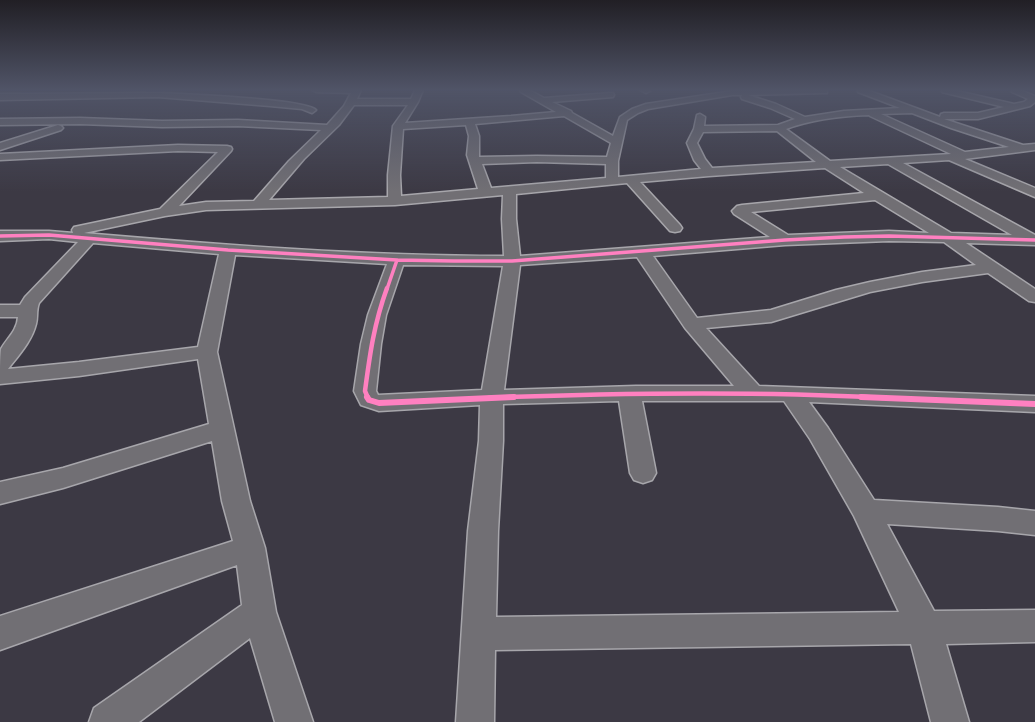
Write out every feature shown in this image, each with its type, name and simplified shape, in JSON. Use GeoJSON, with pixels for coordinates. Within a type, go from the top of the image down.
{"type":"FeatureCollection","features":[{"type":"Feature","properties":{"kind":"street"},"geometry":{"type":"LineString","coordinates":[[0,147],[71,124]]}},
{"type":"Feature","properties":{"kind":"street"},"geometry":{"type":"LineString","coordinates":[[120,124],[198,131]]}},
{"type":"Feature","properties":{"kind":"street"},"geometry":{"type":"LineString","coordinates":[[198,131],[201,124]]}},
{"type":"Feature","properties":{"kind":"street"},"geometry":{"type":"LineString","coordinates":[[178,148],[198,131],[213,124],[225,124]]}},
{"type":"Feature","properties":{"kind":"street"},"geometry":{"type":"LineString","coordinates":[[264,124],[330,128]]}},
{"type":"Feature","properties":{"kind":"street"},"geometry":{"type":"LineString","coordinates":[[258,205],[282,175],[333,124]]}},
{"type":"Feature","properties":{"kind":"street"},"geometry":{"type":"LineString","coordinates":[[395,201],[394,175],[398,126],[440,124]]}},
{"type":"Feature","properties":{"kind":"street"},"geometry":{"type":"LineString","coordinates":[[470,124],[474,136],[472,149],[486,193]]}},
{"type":"Feature","properties":{"kind":"street"},"geometry":{"type":"LineString","coordinates":[[586,124],[617,142]]}},
{"type":"Feature","properties":{"kind":"street"},"geometry":{"type":"LineString","coordinates":[[612,181],[612,161],[622,124]]}},
{"type":"Feature","properties":{"kind":"street"},"geometry":{"type":"LineString","coordinates":[[699,124],[699,129],[692,143],[693,148],[709,172]]}},
{"type":"Feature","properties":{"kind":"street"},"geometry":{"type":"LineString","coordinates":[[699,129],[779,128],[790,124]]}},
{"type":"Feature","properties":{"kind":"street"},"geometry":{"type":"LineString","coordinates":[[893,124],[964,155]]}},
{"type":"Feature","properties":{"kind":"street"},"geometry":{"type":"LineString","coordinates":[[948,124],[1030,147]]}},
{"type":"Feature","properties":{"kind":"street"},"geometry":{"type":"LineString","coordinates":[[779,128],[825,164],[947,238],[1035,297]]}},
{"type":"Feature","properties":{"kind":"street"},"geometry":{"type":"LineString","coordinates":[[0,141],[16,141]]}},
{"type":"Feature","properties":{"kind":"street"},"geometry":{"type":"LineString","coordinates":[[49,235],[96,227],[166,212],[206,206],[395,201],[709,172],[950,157],[1030,147]]}},
{"type":"Feature","properties":{"kind":"street"},"geometry":{"type":"LineString","coordinates":[[0,157],[178,148],[227,149],[166,212]]}},
{"type":"Feature","properties":{"kind":"street"},"geometry":{"type":"LineString","coordinates":[[1009,150],[1035,159]]}},
{"type":"Feature","properties":{"kind":"street"},"geometry":{"type":"LineString","coordinates":[[950,157],[1020,185],[1035,193]]}},
{"type":"Feature","properties":{"kind":"street"},"geometry":{"type":"LineString","coordinates":[[475,161],[537,159],[612,161]]}},
{"type":"Feature","properties":{"kind":"street"},"geometry":{"type":"LineString","coordinates":[[890,161],[1034,240]]}},
{"type":"Feature","properties":{"kind":"street"},"geometry":{"type":"LineString","coordinates":[[630,179],[675,228]]}},
{"type":"Feature","properties":{"kind":"street"},"geometry":{"type":"LineString","coordinates":[[1020,185],[1035,186]]}},
{"type":"Feature","properties":{"kind":"street"},"geometry":{"type":"LineString","coordinates":[[475,722],[483,531],[491,441],[492,396],[512,261],[509,219],[510,191]]}},
{"type":"Feature","properties":{"kind":"street"},"geometry":{"type":"LineString","coordinates":[[785,240],[739,211],[742,209],[877,196]]}},
{"type":"Feature","properties":{"kind":"street"},"geometry":{"type":"LineString","coordinates":[[0,236],[49,235],[228,250],[397,260],[512,261],[785,240],[889,236],[1034,240]]}},
{"type":"Feature","properties":{"kind":"street"},"geometry":{"type":"LineString","coordinates":[[0,365],[21,337],[27,324],[27,311],[31,301],[90,238]]}},
{"type":"Feature","properties":{"kind":"street"},"geometry":{"type":"LineString","coordinates":[[228,250],[207,352],[236,501],[250,548],[258,612],[294,722]]}},
{"type":"Feature","properties":{"kind":"street"},"geometry":{"type":"LineString","coordinates":[[642,252],[692,324],[753,394]]}},
{"type":"Feature","properties":{"kind":"street"},"geometry":{"type":"LineString","coordinates":[[397,260],[377,315],[371,344],[366,391],[369,400],[379,403],[492,396],[791,394],[974,403],[1035,404]]}},
{"type":"Feature","properties":{"kind":"street"},"geometry":{"type":"LineString","coordinates":[[692,324],[770,316],[804,308],[833,296],[854,290],[942,274],[991,268]]}},
{"type":"Feature","properties":{"kind":"street"},"geometry":{"type":"LineString","coordinates":[[0,311],[27,311]]}},
{"type":"Feature","properties":{"kind":"street"},"geometry":{"type":"LineString","coordinates":[[0,377],[79,369],[207,352]]}},
{"type":"Feature","properties":{"kind":"street"},"geometry":{"type":"LineString","coordinates":[[629,394],[644,473]]}},
{"type":"Feature","properties":{"kind":"street"},"geometry":{"type":"LineString","coordinates":[[791,394],[866,511],[924,627],[950,722]]}},
{"type":"Feature","properties":{"kind":"street"},"geometry":{"type":"LineString","coordinates":[[0,493],[62,478],[222,429]]}},
{"type":"Feature","properties":{"kind":"street"},"geometry":{"type":"LineString","coordinates":[[866,511],[998,519],[1035,523]]}},
{"type":"Feature","properties":{"kind":"street"},"geometry":{"type":"LineString","coordinates":[[0,633],[250,548]]}},
{"type":"Feature","properties":{"kind":"street"},"geometry":{"type":"LineString","coordinates":[[108,722],[258,612]]}},
{"type":"Feature","properties":{"kind":"street"},"geometry":{"type":"LineString","coordinates":[[479,634],[924,627],[1033,628]]}},
{"type":"Feature","properties":{"kind":"cycle path"},"geometry":{"type":"LineString","coordinates":[[0,236],[49,235],[228,250],[397,260],[454,261],[512,261],[785,240],[844,237],[889,236],[1035,240]]}},
{"type":"Feature","properties":{"kind":"cycle path"},"geometry":{"type":"LineString","coordinates":[[397,260],[377,315],[371,344],[365,391],[369,400],[379,403],[636,393],[739,393],[1035,404]]}}]}
